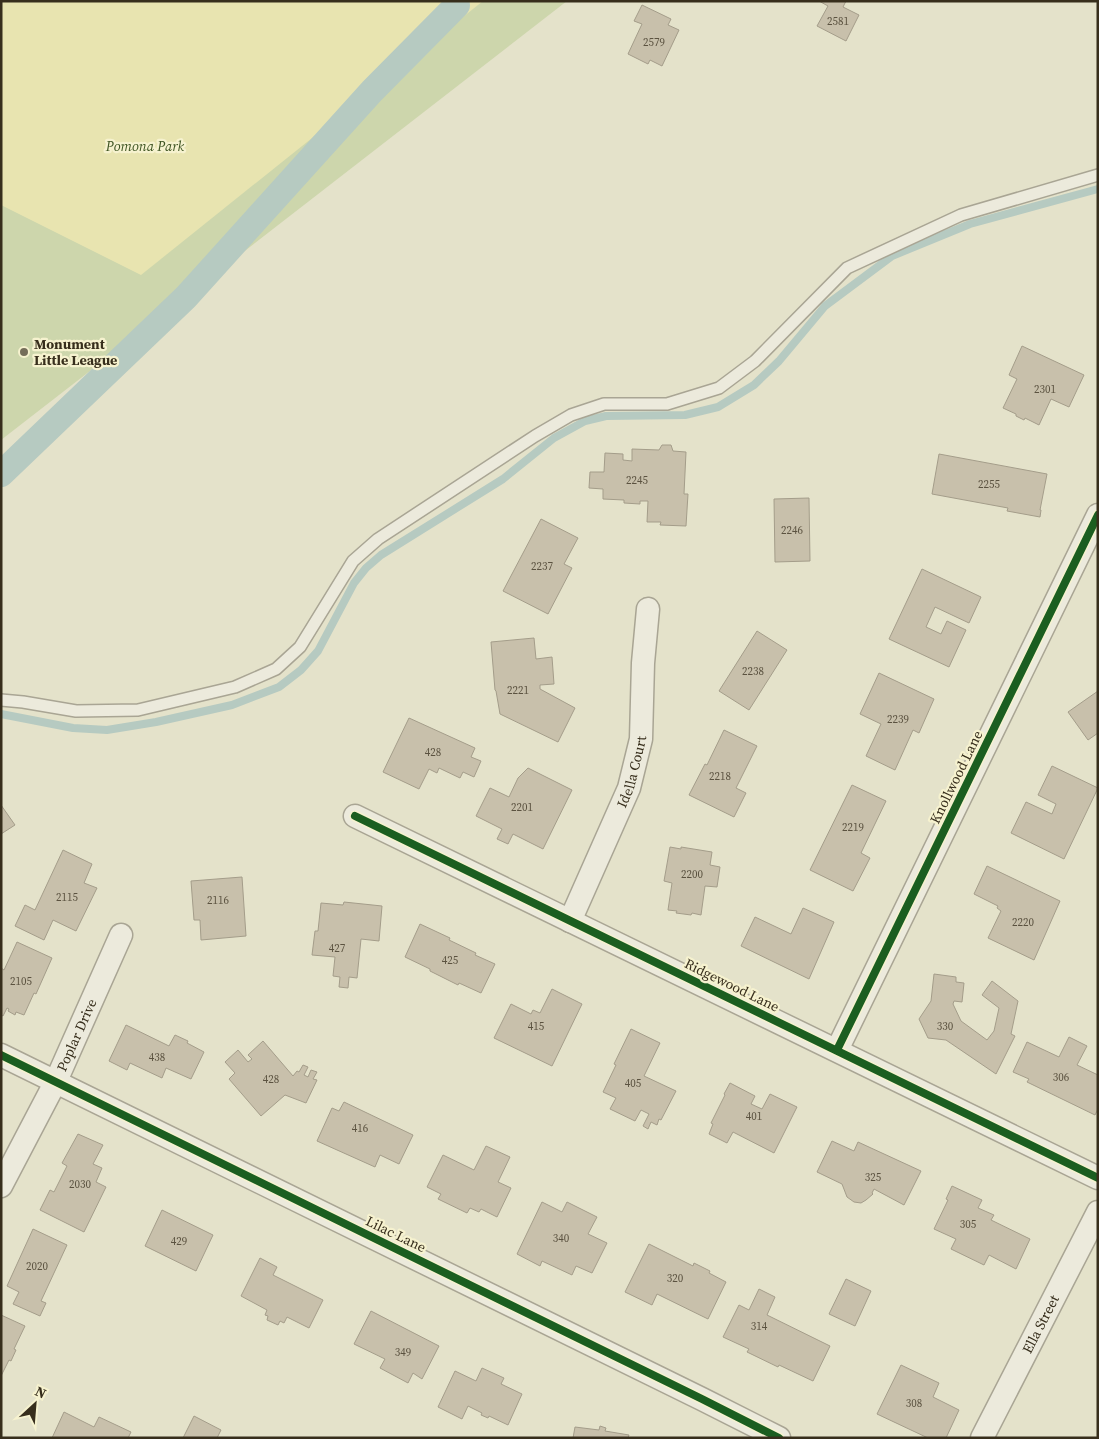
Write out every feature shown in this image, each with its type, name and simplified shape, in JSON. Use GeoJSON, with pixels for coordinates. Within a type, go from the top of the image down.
{"type":"FeatureCollection","features":[{"type":"Feature","properties":{"kind":"street","name":"Knollwood Lane"},"geometry":{"type":"LineString","coordinates":[[837,1050],[1098,515]]}},
{"type":"Feature","properties":{"kind":"street","name":"Idella Court"},"geometry":{"type":"LineString","coordinates":[[570,921],[629,788],[641,738],[642,663],[648,609]]}},
{"type":"Feature","properties":{"kind":"street","name":"Ridgewood Lane"},"geometry":{"type":"LineString","coordinates":[[355,816],[1098,1178]]}},
{"type":"Feature","properties":{"kind":"street","name":"Poplar Drive"},"geometry":{"type":"LineString","coordinates":[[1,1186],[56,1081],[121,935]]}},
{"type":"Feature","properties":{"kind":"street","name":"Lilac Lane"},"geometry":{"type":"LineString","coordinates":[[1,1055],[779,1438]]}},
{"type":"Feature","properties":{"kind":"street","name":"Ella Street"},"geometry":{"type":"LineString","coordinates":[[982,1438],[1098,1212]]}},
{"type":"Feature","properties":{"kind":"lane"},"geometry":{"type":"LineString","coordinates":[[1,700],[76,711],[138,710],[235,687],[276,669],[300,647],[353,561],[378,539],[535,436],[571,416],[604,404],[667,404],[719,388],[754,361],[847,268],[960,215],[1098,175]]}},
{"type":"Feature","properties":{"kind":"green space","name":"Pomona Park"},"geometry":{"type":"Polygon","coordinates":[[[1,1],[567,1],[1,440],[1,1]]]}},
{"type":"Feature","properties":{"kind":"sand","name":"Pomona Park"},"geometry":{"type":"Polygon","coordinates":[[[1,1],[483,1],[141,275],[1,205],[1,1]]]}},
{"type":"Feature","properties":{"kind":"building"},"geometry":{"type":"Polygon","coordinates":[[[819,1],[846,1],[843,7],[859,15],[846,41],[817,26],[828,6],[819,1]]]}},
{"type":"Feature","properties":{"kind":"building"},"geometry":{"type":"Polygon","coordinates":[[[642,5],[671,19],[668,25],[679,30],[662,66],[650,60],[648,64],[628,54],[642,24],[634,21],[642,5]]]}},
{"type":"Feature","properties":{"kind":"building"},"geometry":{"type":"Polygon","coordinates":[[[1022,346],[1084,375],[1069,407],[1051,399],[1039,425],[1025,418],[1024,420],[1003,408],[1017,379],[1009,375],[1022,346]]]}},
{"type":"Feature","properties":{"kind":"building"},"geometry":{"type":"Polygon","coordinates":[[[662,445],[671,445],[673,451],[686,452],[684,494],[688,494],[686,526],[660,525],[661,522],[647,522],[648,501],[640,501],[640,504],[624,503],[624,500],[603,499],[603,489],[589,488],[590,472],[604,472],[605,453],[623,454],[623,460],[632,461],[632,449],[659,450],[662,445]]]}},
{"type":"Feature","properties":{"kind":"building"},"geometry":{"type":"Polygon","coordinates":[[[939,454],[1047,474],[1040,517],[1007,511],[1008,508],[932,494],[939,454]]]}},
{"type":"Feature","properties":{"kind":"building"},"geometry":{"type":"Polygon","coordinates":[[[809,498],[810,561],[775,562],[774,499],[809,498]]]}},
{"type":"Feature","properties":{"kind":"building"},"geometry":{"type":"Polygon","coordinates":[[[541,519],[578,538],[564,564],[572,568],[548,614],[503,591],[541,519]]]}},
{"type":"Feature","properties":{"kind":"building"},"geometry":{"type":"Polygon","coordinates":[[[922,569],[981,597],[969,623],[935,607],[926,627],[941,634],[947,621],[966,630],[949,667],[889,639],[922,569]]]}},
{"type":"Feature","properties":{"kind":"building"},"geometry":{"type":"Polygon","coordinates":[[[757,631],[787,650],[749,710],[719,691],[757,631]]]}},
{"type":"Feature","properties":{"kind":"building"},"geometry":{"type":"Polygon","coordinates":[[[534,638],[536,659],[552,657],[554,684],[540,685],[540,689],[575,708],[558,742],[500,714],[495,690],[491,642],[534,638]]]}},
{"type":"Feature","properties":{"kind":"building"},"geometry":{"type":"Polygon","coordinates":[[[879,673],[934,699],[919,733],[913,730],[895,770],[866,756],[881,724],[860,714],[879,673]]]}},
{"type":"Feature","properties":{"kind":"building"},"geometry":{"type":"Polygon","coordinates":[[[1098,691],[1098,733],[1088,740],[1068,712],[1098,691]]]}},
{"type":"Feature","properties":{"kind":"building"},"geometry":{"type":"Polygon","coordinates":[[[409,718],[475,748],[471,757],[481,761],[474,777],[463,772],[460,778],[439,768],[437,773],[429,769],[419,789],[383,772],[409,718]]]}},
{"type":"Feature","properties":{"kind":"building"},"geometry":{"type":"Polygon","coordinates":[[[724,730],[757,746],[736,788],[746,793],[734,817],[689,795],[705,764],[707,765],[724,730]]]}},
{"type":"Feature","properties":{"kind":"building"},"geometry":{"type":"Polygon","coordinates":[[[1052,766],[1098,788],[1064,859],[1011,833],[1026,802],[1052,814],[1056,804],[1038,795],[1052,766]]]}},
{"type":"Feature","properties":{"kind":"building"},"geometry":{"type":"Polygon","coordinates":[[[528,768],[572,790],[543,849],[513,834],[508,844],[497,839],[502,829],[476,816],[490,788],[509,797],[518,778],[528,768]]]}},
{"type":"Feature","properties":{"kind":"building"},"geometry":{"type":"Polygon","coordinates":[[[852,785],[886,801],[861,853],[870,858],[853,891],[810,870],[852,785]]]}},
{"type":"Feature","properties":{"kind":"building"},"geometry":{"type":"Polygon","coordinates":[[[1,805],[15,825],[1,834],[1,805]]]}},
{"type":"Feature","properties":{"kind":"building"},"geometry":{"type":"Polygon","coordinates":[[[670,847],[712,852],[710,865],[720,867],[717,887],[705,886],[701,915],[676,913],[677,911],[668,910],[672,883],[664,881],[670,847]]]}},
{"type":"Feature","properties":{"kind":"building"},"geometry":{"type":"Polygon","coordinates":[[[63,850],[92,864],[84,883],[97,888],[76,931],[53,920],[44,940],[15,926],[25,905],[35,910],[63,850]]]}},
{"type":"Feature","properties":{"kind":"building"},"geometry":{"type":"Polygon","coordinates":[[[987,866],[1060,901],[1034,960],[988,938],[1001,911],[997,908],[998,906],[974,894],[987,866]]]}},
{"type":"Feature","properties":{"kind":"building"},"geometry":{"type":"Polygon","coordinates":[[[242,877],[246,936],[201,940],[200,920],[194,920],[191,881],[242,877]]]}},
{"type":"Feature","properties":{"kind":"building"},"geometry":{"type":"Polygon","coordinates":[[[344,902],[382,906],[379,941],[361,939],[357,978],[349,977],[348,988],[339,987],[340,977],[333,976],[335,957],[312,955],[315,931],[318,931],[321,903],[343,905],[344,902]]]}},
{"type":"Feature","properties":{"kind":"building"},"geometry":{"type":"Polygon","coordinates":[[[803,908],[834,922],[809,979],[741,946],[755,917],[791,934],[803,908]]]}},
{"type":"Feature","properties":{"kind":"building"},"geometry":{"type":"Polygon","coordinates":[[[420,924],[450,938],[449,940],[495,964],[481,993],[459,983],[458,985],[405,957],[420,924]]]}},
{"type":"Feature","properties":{"kind":"building"},"geometry":{"type":"Polygon","coordinates":[[[17,942],[52,958],[36,994],[34,993],[24,1015],[16,1012],[15,1015],[8,1011],[9,1009],[7,1008],[3,1016],[1,1015],[1,968],[4,970],[17,942]]]}},
{"type":"Feature","properties":{"kind":"building"},"geometry":{"type":"Polygon","coordinates":[[[934,974],[956,977],[956,982],[964,983],[962,1002],[954,1001],[953,1004],[961,1021],[987,1040],[994,1031],[999,1008],[982,995],[992,981],[1018,1001],[1011,1034],[1015,1036],[996,1074],[946,1040],[928,1038],[919,1019],[931,1001],[934,974]]]}},
{"type":"Feature","properties":{"kind":"building"},"geometry":{"type":"Polygon","coordinates":[[[552,989],[582,1004],[552,1066],[494,1038],[511,1004],[531,1014],[533,1010],[540,1013],[552,989]]]}},
{"type":"Feature","properties":{"kind":"building"},"geometry":{"type":"Polygon","coordinates":[[[126,1025],[169,1046],[175,1035],[204,1052],[191,1079],[166,1068],[162,1078],[130,1063],[127,1070],[109,1061],[126,1025]]]}},
{"type":"Feature","properties":{"kind":"building"},"geometry":{"type":"Polygon","coordinates":[[[631,1029],[660,1043],[644,1076],[676,1091],[661,1120],[659,1119],[657,1125],[651,1122],[648,1129],[643,1126],[649,1114],[641,1110],[635,1121],[610,1109],[616,1098],[603,1092],[631,1029]]]}},
{"type":"Feature","properties":{"kind":"building"},"geometry":{"type":"Polygon","coordinates":[[[1069,1037],[1087,1046],[1077,1065],[1098,1075],[1098,1109],[1095,1115],[1027,1082],[1029,1079],[1013,1072],[1027,1042],[1059,1057],[1069,1037]]]}},
{"type":"Feature","properties":{"kind":"building"},"geometry":{"type":"Polygon","coordinates":[[[263,1041],[293,1076],[297,1071],[299,1072],[303,1065],[308,1067],[304,1075],[308,1077],[311,1070],[317,1072],[313,1079],[317,1080],[306,1103],[285,1095],[261,1116],[229,1079],[235,1073],[225,1062],[238,1050],[248,1062],[252,1059],[248,1055],[263,1041]]]}},
{"type":"Feature","properties":{"kind":"building"},"geometry":{"type":"Polygon","coordinates":[[[730,1083],[755,1096],[751,1104],[762,1109],[770,1094],[797,1107],[774,1153],[733,1132],[727,1143],[709,1134],[713,1124],[711,1123],[730,1083]]]}},
{"type":"Feature","properties":{"kind":"building"},"geometry":{"type":"Polygon","coordinates":[[[344,1102],[413,1135],[399,1164],[380,1155],[375,1167],[317,1141],[332,1108],[339,1111],[344,1102]]]}},
{"type":"Feature","properties":{"kind":"building"},"geometry":{"type":"Polygon","coordinates":[[[78,1134],[103,1145],[93,1164],[102,1168],[96,1182],[106,1187],[84,1232],[40,1210],[50,1190],[54,1192],[67,1166],[62,1163],[78,1134]]]}},
{"type":"Feature","properties":{"kind":"building"},"geometry":{"type":"Polygon","coordinates":[[[832,1141],[854,1151],[858,1142],[921,1171],[904,1205],[874,1189],[873,1194],[866,1200],[861,1203],[854,1202],[847,1197],[842,1184],[817,1172],[832,1141]]]}},
{"type":"Feature","properties":{"kind":"building"},"geometry":{"type":"Polygon","coordinates":[[[486,1146],[510,1157],[498,1182],[511,1188],[497,1217],[481,1209],[479,1212],[470,1208],[467,1213],[438,1199],[441,1194],[427,1187],[443,1155],[474,1170],[486,1146]]]}},
{"type":"Feature","properties":{"kind":"building"},"geometry":{"type":"Polygon","coordinates":[[[952,1186],[982,1200],[978,1208],[994,1215],[991,1220],[1030,1239],[1016,1269],[989,1255],[984,1265],[951,1249],[956,1239],[934,1229],[948,1200],[946,1199],[952,1186]]]}},
{"type":"Feature","properties":{"kind":"building"},"geometry":{"type":"Polygon","coordinates":[[[542,1202],[562,1212],[567,1202],[597,1217],[588,1234],[607,1243],[592,1273],[576,1266],[572,1275],[542,1261],[540,1266],[517,1254],[542,1202]]]}},
{"type":"Feature","properties":{"kind":"building"},"geometry":{"type":"Polygon","coordinates":[[[162,1210],[213,1235],[196,1271],[145,1246],[162,1210]]]}},
{"type":"Feature","properties":{"kind":"building"},"geometry":{"type":"Polygon","coordinates":[[[33,1229],[67,1245],[41,1301],[46,1303],[40,1316],[13,1304],[19,1292],[7,1286],[33,1229]]]}},
{"type":"Feature","properties":{"kind":"building"},"geometry":{"type":"Polygon","coordinates":[[[649,1244],[693,1266],[694,1263],[726,1282],[708,1319],[657,1294],[652,1305],[625,1292],[649,1244]]]}},
{"type":"Feature","properties":{"kind":"building"},"geometry":{"type":"Polygon","coordinates":[[[260,1258],[277,1267],[273,1275],[323,1300],[309,1328],[287,1317],[284,1323],[280,1321],[278,1325],[267,1320],[268,1316],[265,1315],[267,1310],[241,1296],[260,1258]]]}},
{"type":"Feature","properties":{"kind":"building"},"geometry":{"type":"Polygon","coordinates":[[[846,1279],[871,1291],[855,1326],[829,1314],[846,1279]]]}},
{"type":"Feature","properties":{"kind":"building"},"geometry":{"type":"Polygon","coordinates":[[[759,1289],[775,1297],[767,1315],[830,1346],[813,1381],[747,1352],[749,1349],[723,1337],[739,1305],[749,1310],[759,1289]]]}},
{"type":"Feature","properties":{"kind":"building"},"geometry":{"type":"Polygon","coordinates":[[[371,1311],[439,1346],[422,1379],[413,1373],[408,1383],[380,1368],[385,1359],[354,1344],[371,1311]]]}},
{"type":"Feature","properties":{"kind":"building"},"geometry":{"type":"Polygon","coordinates":[[[1,1315],[25,1326],[14,1349],[16,1350],[11,1361],[9,1360],[1,1376],[1,1315]]]}},
{"type":"Feature","properties":{"kind":"building"},"geometry":{"type":"Polygon","coordinates":[[[901,1365],[939,1383],[933,1397],[959,1410],[946,1438],[928,1438],[877,1414],[901,1365]]]}},
{"type":"Feature","properties":{"kind":"building"},"geometry":{"type":"Polygon","coordinates":[[[482,1368],[504,1378],[501,1384],[522,1394],[508,1425],[489,1416],[488,1418],[481,1415],[482,1413],[468,1406],[462,1419],[438,1407],[455,1371],[476,1381],[482,1368]]]}},
{"type":"Feature","properties":{"kind":"building"},"geometry":{"type":"Polygon","coordinates":[[[64,1412],[94,1427],[99,1417],[131,1432],[128,1438],[52,1438],[64,1412]]]}},
{"type":"Feature","properties":{"kind":"building"},"geometry":{"type":"Polygon","coordinates":[[[194,1416],[221,1430],[217,1438],[183,1438],[194,1416]]]}},
{"type":"Feature","properties":{"kind":"building"},"geometry":{"type":"Polygon","coordinates":[[[600,1426],[606,1428],[605,1431],[629,1435],[628,1438],[573,1438],[575,1427],[599,1430],[600,1426]]]}},
{"type":"Feature","properties":{"kind":"waterway"},"geometry":{"type":"LineString","coordinates":[[1,474],[186,297],[372,91],[457,5]]}},
{"type":"Feature","properties":{"kind":"waterway"},"geometry":{"type":"LineString","coordinates":[[1,714],[73,728],[107,730],[156,722],[232,705],[279,687],[301,670],[318,651],[354,583],[366,568],[381,555],[503,479],[554,438],[585,421],[606,416],[685,415],[718,407],[754,385],[779,361],[825,306],[892,256],[970,224],[1098,189]]}},
{"type":"Feature","properties":{"kind":"cycle path"},"geometry":{"type":"LineString","coordinates":[[837,1050],[1098,515]]}},
{"type":"Feature","properties":{"kind":"cycle path"},"geometry":{"type":"LineString","coordinates":[[355,816],[1098,1178]]}},
{"type":"Feature","properties":{"kind":"cycle path"},"geometry":{"type":"LineString","coordinates":[[1,1055],[779,1438]]}},
{"type":"Feature","properties":{"kind":"place","name":"Monument Little League"},"geometry":{"type":"Point","coordinates":[24,352]}}]}
